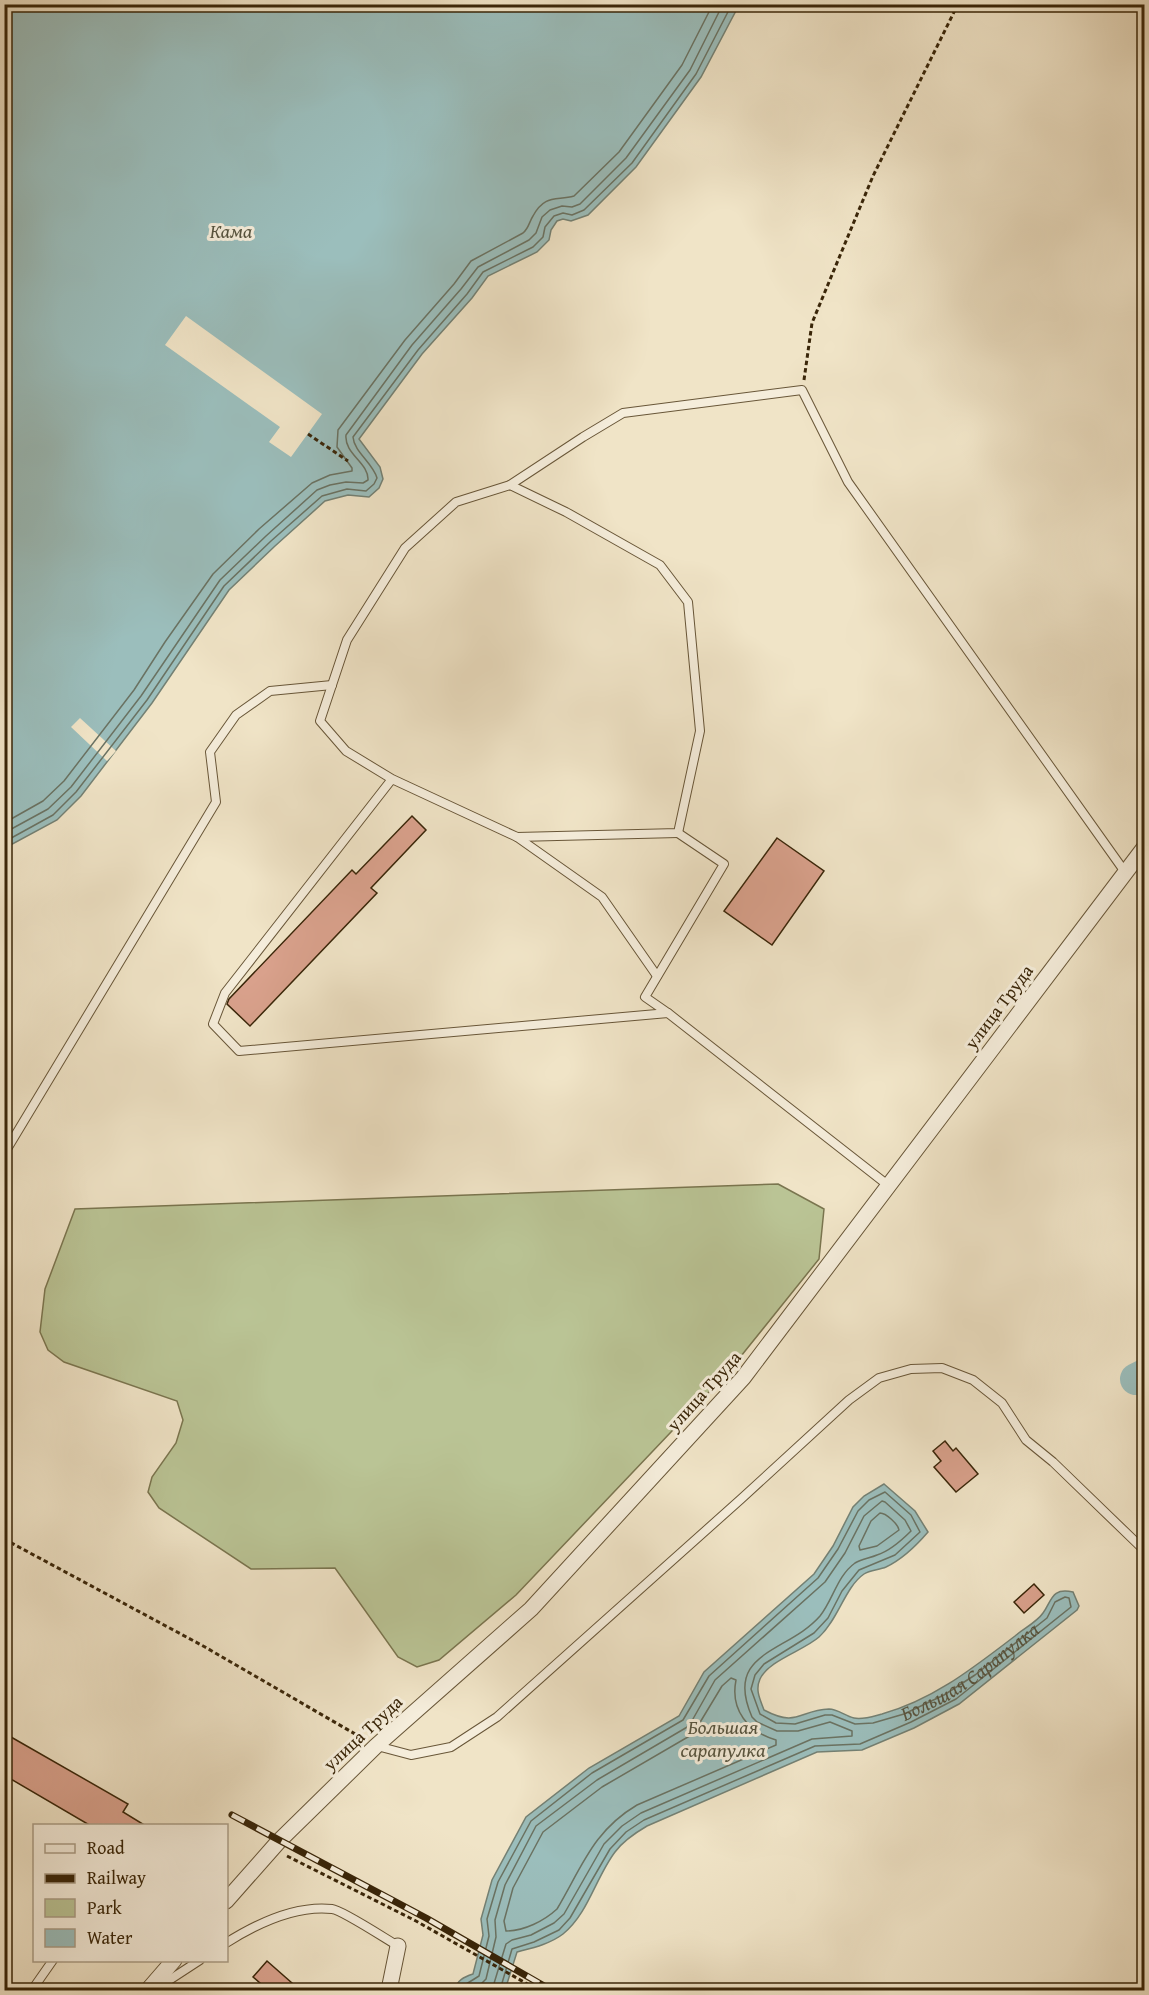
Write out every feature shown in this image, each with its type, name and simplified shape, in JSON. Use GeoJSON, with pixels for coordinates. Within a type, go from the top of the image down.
{"type":"FeatureCollection","features":[{"type":"Feature","properties":{"kind":"street","name":"улица Труда"},"geometry":{"type":"LineString","coordinates":[[228,1899],[273,1848],[376,1746],[531,1609],[743,1378],[1144,848]]}},
{"type":"Feature","properties":{"kind":"street"},"geometry":{"type":"LineString","coordinates":[[389,1990],[398,1946]]}},
{"type":"Feature","properties":{"kind":"street"},"geometry":{"type":"LineString","coordinates":[[148,1990],[172,1962]]}},
{"type":"Feature","properties":{"kind":"lane"},"geometry":{"type":"LineString","coordinates":[[657,976],[602,897],[517,837],[392,779],[346,751],[320,721],[347,640],[405,548],[456,502],[510,484],[623,413],[802,390],[848,482],[1125,872]]}},
{"type":"Feature","properties":{"kind":"lane"},"geometry":{"type":"LineString","coordinates":[[510,484],[566,512],[660,566],[688,602],[700,731],[678,833]]}},
{"type":"Feature","properties":{"kind":"lane"},"geometry":{"type":"LineString","coordinates":[[4,1154],[216,802],[210,752],[236,715],[270,690],[332,685]]}},
{"type":"Feature","properties":{"kind":"lane"},"geometry":{"type":"LineString","coordinates":[[392,779],[225,993],[213,1024],[239,1051],[668,1013]]}},
{"type":"Feature","properties":{"kind":"lane"},"geometry":{"type":"LineString","coordinates":[[517,837],[678,833],[724,864],[645,997],[889,1186]]}},
{"type":"Feature","properties":{"kind":"lane"},"geometry":{"type":"LineString","coordinates":[[376,1746],[411,1755],[451,1747],[497,1717],[849,1400],[879,1378],[911,1369],[942,1368],[973,1380],[1002,1403],[1026,1440],[1053,1462],[1144,1550]]}},
{"type":"Feature","properties":{"kind":"lane"},"geometry":{"type":"LineString","coordinates":[[228,1942],[245,1932],[295,1911],[334,1909],[398,1946]]}},
{"type":"Feature","properties":{"kind":"lane"},"geometry":{"type":"LineString","coordinates":[[32,1990],[51,1962]]}},
{"type":"Feature","properties":{"kind":"lane"},"geometry":{"type":"LineString","coordinates":[[153,1990],[197,1962]]}},
{"type":"Feature","properties":{"kind":"path"},"geometry":{"type":"LineString","coordinates":[[802,390],[812,323],[873,176],[958,4]]}},
{"type":"Feature","properties":{"kind":"path"},"geometry":{"type":"LineString","coordinates":[[308,434],[348,461]]}},
{"type":"Feature","properties":{"kind":"path"},"geometry":{"type":"LineString","coordinates":[[4,1539],[205,1647],[376,1746]]}},
{"type":"Feature","properties":{"kind":"path"},"geometry":{"type":"LineString","coordinates":[[273,1848],[443,1936],[537,1990]]}},
{"type":"Feature","properties":{"kind":"green space"},"geometry":{"type":"Polygon","coordinates":[[[778,1184],[824,1209],[819,1259],[729,1371],[516,1595],[439,1660],[417,1667],[398,1657],[335,1568],[251,1569],[159,1508],[148,1492],[152,1477],[176,1443],[183,1420],[177,1401],[64,1362],[48,1350],[40,1332],[45,1289],[75,1209],[778,1184]]]}},
{"type":"Feature","properties":{"kind":"water","name":"Кама"},"geometry":{"type":"Polygon","coordinates":[[[5,5],[739,5],[701,77],[636,167],[588,215],[571,221],[563,219],[557,221],[551,230],[549,240],[537,252],[488,276],[472,298],[422,354],[359,439],[380,467],[383,479],[379,488],[369,497],[348,495],[325,501],[229,590],[152,703],[81,796],[57,820],[5,848],[5,5]]]}},
{"type":"Feature","properties":{"kind":"water","name":"Большая сарапулка"},"geometry":{"type":"Polygon","coordinates":[[[884,1484],[915,1511],[928,1532],[898,1560],[886,1567],[864,1574],[852,1587],[826,1630],[819,1637],[764,1672],[758,1687],[764,1710],[784,1718],[829,1709],[851,1717],[868,1718],[901,1708],[935,1692],[968,1671],[1037,1619],[1056,1593],[1073,1592],[1079,1606],[1077,1610],[959,1704],[914,1728],[862,1750],[817,1752],[647,1826],[625,1841],[615,1852],[572,1926],[552,1940],[517,1952],[505,1990],[455,1990],[461,1979],[473,1974],[483,1935],[481,1919],[492,1880],[526,1817],[589,1768],[679,1716],[704,1672],[814,1574],[833,1546],[853,1507],[864,1496],[884,1484]]]}},
{"type":"Feature","properties":{"kind":"pier"},"geometry":{"type":"Polygon","coordinates":[[[186,316],[322,414],[291,457],[269,442],[280,427],[165,345],[186,316]]]}},
{"type":"Feature","properties":{"kind":"pier"},"geometry":{"type":"Polygon","coordinates":[[[80,718],[116,751],[107,761],[71,727],[80,718]]]}},
{"type":"Feature","properties":{"kind":"building"},"geometry":{"type":"Polygon","coordinates":[[[412,816],[426,830],[371,888],[377,893],[250,1026],[227,1004],[229,999],[352,870],[356,874],[412,816]]]}},
{"type":"Feature","properties":{"kind":"building"},"geometry":{"type":"Polygon","coordinates":[[[777,838],[824,871],[772,945],[724,911],[777,838]]]}},
{"type":"Feature","properties":{"kind":"building"},"geometry":{"type":"Polygon","coordinates":[[[945,1441],[953,1451],[956,1448],[978,1474],[956,1492],[934,1467],[941,1461],[933,1451],[945,1441]]]}},
{"type":"Feature","properties":{"kind":"building"},"geometry":{"type":"Polygon","coordinates":[[[1034,1584],[1044,1595],[1024,1613],[1014,1602],[1034,1584]]]}},
{"type":"Feature","properties":{"kind":"building"},"geometry":{"type":"Polygon","coordinates":[[[4,1733],[128,1804],[123,1812],[143,1824],[88,1824],[4,1775],[4,1733]]]}},
{"type":"Feature","properties":{"kind":"building"},"geometry":{"type":"Polygon","coordinates":[[[267,1961],[292,1983],[285,1990],[268,1990],[253,1977],[267,1961]]]}},
{"type":"Feature","properties":{"kind":"waterway","name":"Большая Сарапулка"},"geometry":{"type":"LineString","coordinates":[[1136,1379],[1144,1375]]}},
{"type":"Feature","properties":{"kind":"railway"},"geometry":{"type":"LineString","coordinates":[[232,1815],[426,1918],[551,1990]]}}]}
